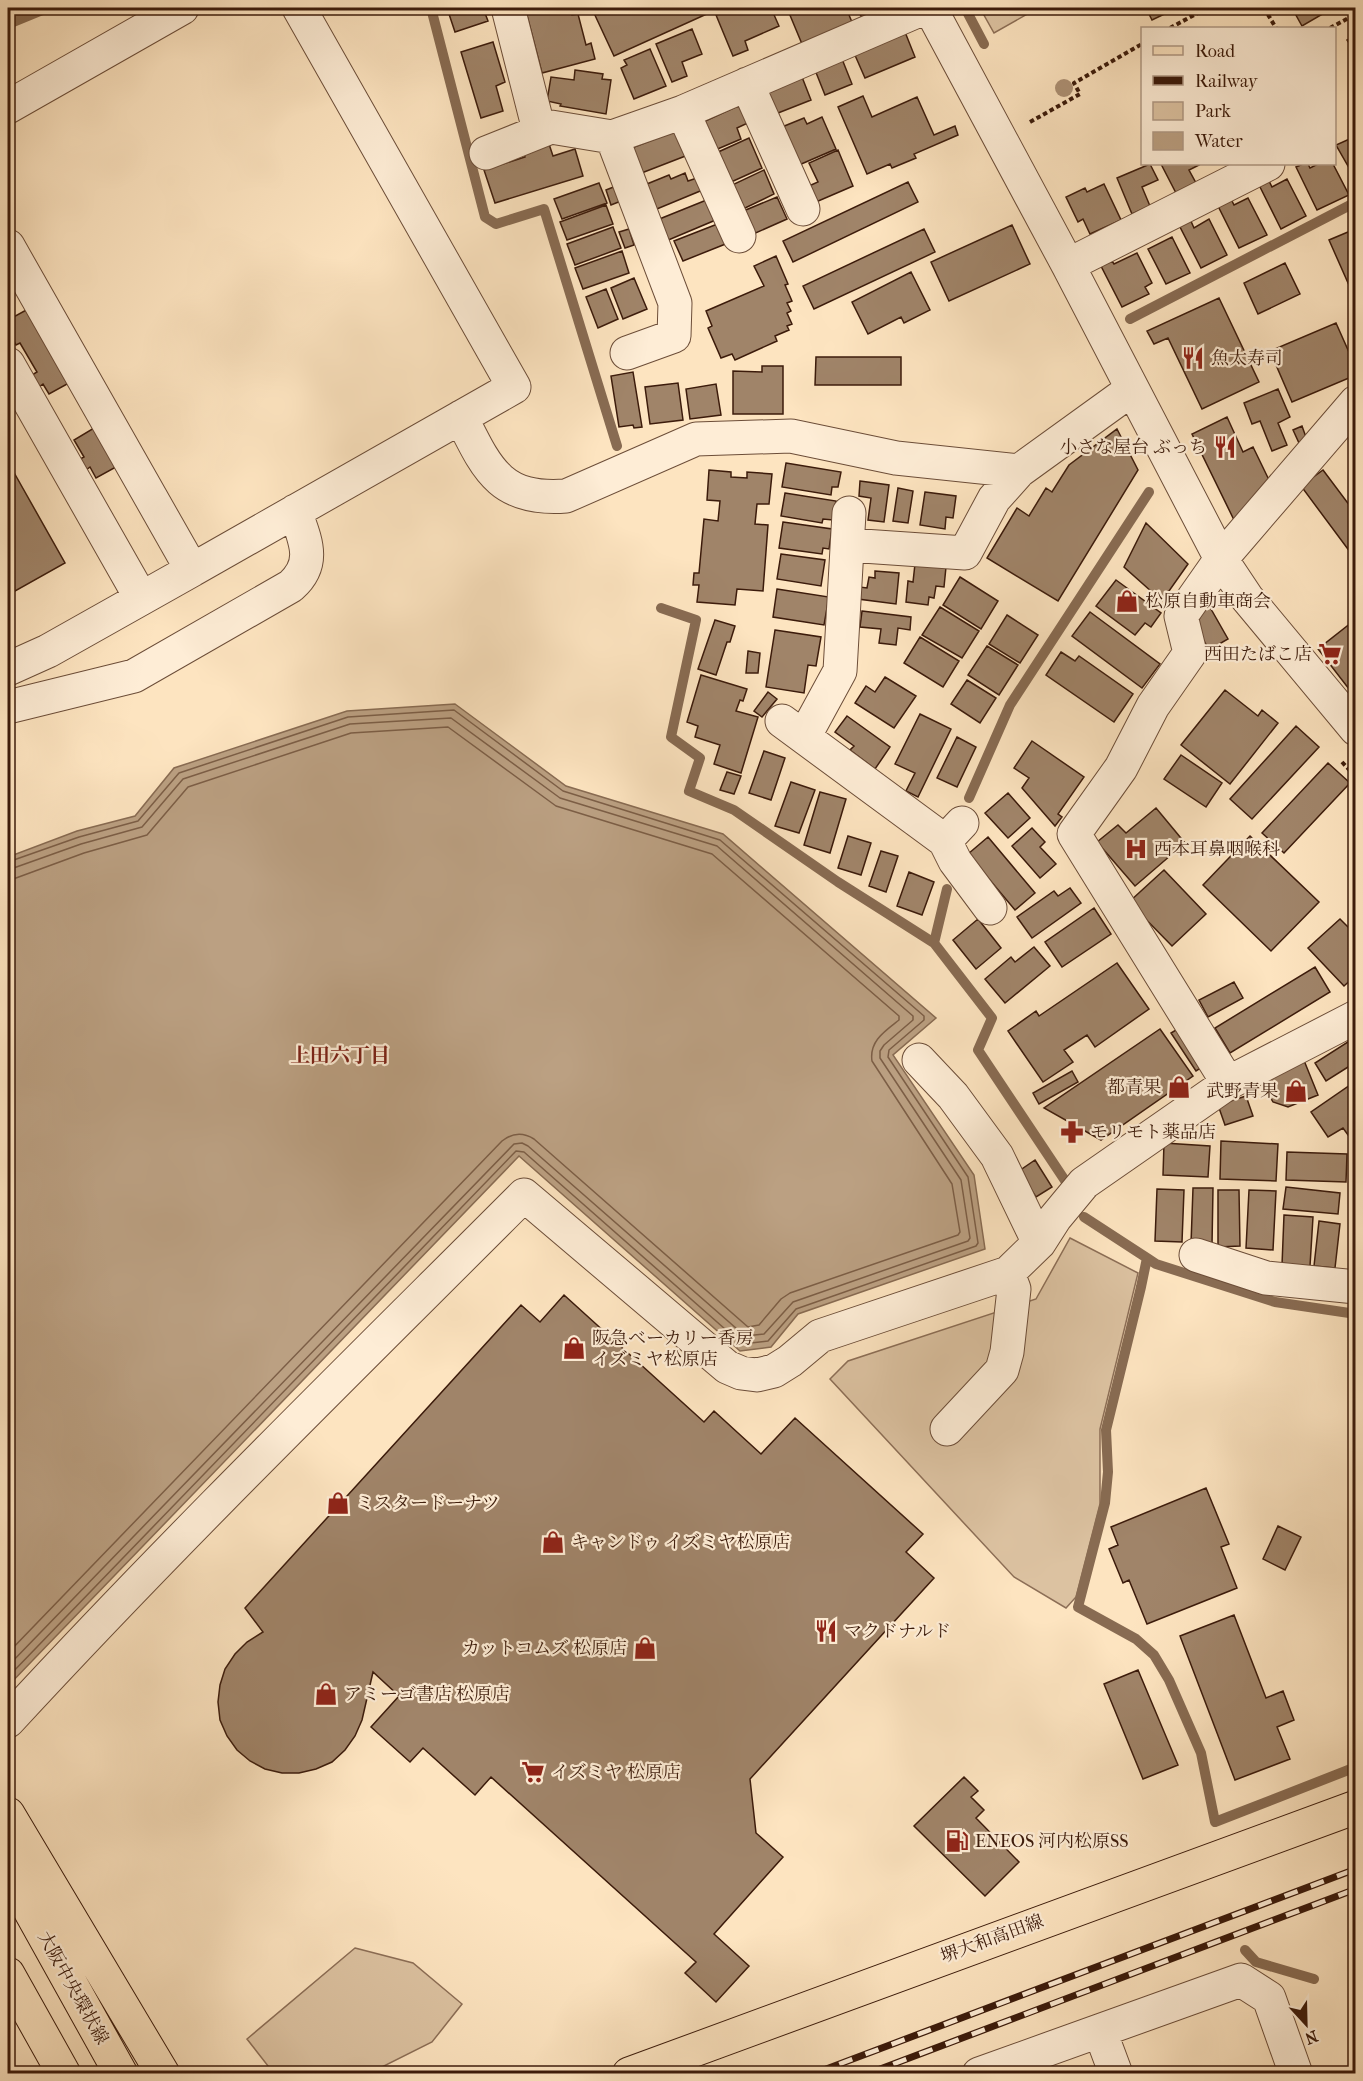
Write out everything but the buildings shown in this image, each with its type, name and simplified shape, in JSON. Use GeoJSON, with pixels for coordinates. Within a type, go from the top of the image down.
{"type":"FeatureCollection","features":[{"type":"Feature","properties":{"kind":"main road","name":"堺大和高田線"},"geometry":{"type":"LineString","coordinates":[[629,2073],[1356,1807]]}},
{"type":"Feature","properties":{"kind":"main road"},"geometry":{"type":"LineString","coordinates":[[8,1815],[163,2073]]}},
{"type":"Feature","properties":{"kind":"main road","name":"大阪中央環状線"},"geometry":{"type":"LineString","coordinates":[[8,1871],[121,2073]]}},
{"type":"Feature","properties":{"kind":"main road"},"geometry":{"type":"LineString","coordinates":[[8,1974],[64,2073]]}},
{"type":"Feature","properties":{"kind":"street"},"geometry":{"type":"LineString","coordinates":[[8,107],[182,8]]}},
{"type":"Feature","properties":{"kind":"street"},"geometry":{"type":"LineString","coordinates":[[8,669],[48,651],[514,387],[298,8]]}},
{"type":"Feature","properties":{"kind":"street"},"geometry":{"type":"LineString","coordinates":[[508,8],[539,130]]}},
{"type":"Feature","properties":{"kind":"street"},"geometry":{"type":"LineString","coordinates":[[486,153],[551,127],[612,137],[683,112],[924,8]]}},
{"type":"Feature","properties":{"kind":"street"},"geometry":{"type":"LineString","coordinates":[[930,8],[1068,265],[1131,390],[1221,559],[1247,598],[1356,729]]}},
{"type":"Feature","properties":{"kind":"street"},"geometry":{"type":"LineString","coordinates":[[747,84],[803,209]]}},
{"type":"Feature","properties":{"kind":"street"},"geometry":{"type":"LineString","coordinates":[[683,112],[739,236]]}},
{"type":"Feature","properties":{"kind":"street"},"geometry":{"type":"LineString","coordinates":[[612,137],[675,303],[681,347],[627,352]]}},
{"type":"Feature","properties":{"kind":"street"},"geometry":{"type":"LineString","coordinates":[[1068,265],[1266,165]]}},
{"type":"Feature","properties":{"kind":"street"},"geometry":{"type":"LineString","coordinates":[[8,246],[192,570]]}},
{"type":"Feature","properties":{"kind":"street"},"geometry":{"type":"LineString","coordinates":[[8,364],[141,598]]}},
{"type":"Feature","properties":{"kind":"street"},"geometry":{"type":"LineString","coordinates":[[848,545],[965,553],[994,499],[1018,471],[1131,390]]}},
{"type":"Feature","properties":{"kind":"street"},"geometry":{"type":"LineString","coordinates":[[1228,1083],[1074,834],[1121,768],[1153,706],[1190,652],[1180,616],[1221,559],[1356,402]]}},
{"type":"Feature","properties":{"kind":"street"},"geometry":{"type":"LineString","coordinates":[[461,417],[484,463],[495,475],[520,491],[535,495],[566,496],[696,439],[791,436],[896,458],[1018,471]]}},
{"type":"Feature","properties":{"kind":"street"},"geometry":{"type":"LineString","coordinates":[[8,707],[134,676],[291,586],[298,580],[307,561],[307,550],[296,511]]}},
{"type":"Feature","properties":{"kind":"street"},"geometry":{"type":"LineString","coordinates":[[849,513],[840,671],[794,729],[954,832],[955,861],[990,908]]}},
{"type":"Feature","properties":{"kind":"street"},"geometry":{"type":"LineString","coordinates":[[8,1721],[89,1633],[221,1497],[524,1195],[727,1367],[741,1373],[757,1375],[774,1371],[820,1336],[1008,1273],[1039,1243],[1055,1218],[1084,1184],[1228,1083],[1356,1017]]}},
{"type":"Feature","properties":{"kind":"street"},"geometry":{"type":"LineString","coordinates":[[920,1060],[953,1096],[997,1156],[1039,1243]]}},
{"type":"Feature","properties":{"kind":"street"},"geometry":{"type":"LineString","coordinates":[[1197,1255],[1266,1278],[1356,1287]]}},
{"type":"Feature","properties":{"kind":"street"},"geometry":{"type":"LineString","coordinates":[[947,1429],[1002,1370],[1007,1352],[1014,1289],[1008,1273]]}},
{"type":"Feature","properties":{"kind":"street"},"geometry":{"type":"LineString","coordinates":[[979,2073],[1241,1980],[1269,1998],[1296,2073]]}},
{"type":"Feature","properties":{"kind":"street"},"geometry":{"type":"LineString","coordinates":[[1100,2031],[1116,2073]]}},
{"type":"Feature","properties":{"kind":"path"},"geometry":{"type":"LineString","coordinates":[[1172,27],[1207,8]]}},
{"type":"Feature","properties":{"kind":"path"},"geometry":{"type":"LineString","coordinates":[[1264,8],[1275,27]]}},
{"type":"Feature","properties":{"kind":"path"},"geometry":{"type":"LineString","coordinates":[[1332,27],[1356,14]]}},
{"type":"Feature","properties":{"kind":"path"},"geometry":{"type":"LineString","coordinates":[[1029,123],[1080,94],[1074,83],[1141,45]]}},
{"type":"Feature","properties":{"kind":"green space"},"geometry":{"type":"Polygon","coordinates":[[[980,8],[1038,8],[994,33],[980,8]]]}},
{"type":"Feature","properties":{"kind":"green space"},"geometry":{"type":"Polygon","coordinates":[[[1070,1238],[1138,1273],[1100,1429],[1100,1504],[1076,1597],[1066,1608],[1014,1577],[830,1379],[848,1361],[1036,1299],[1070,1238]]]}},
{"type":"Feature","properties":{"kind":"green space"},"geometry":{"type":"Polygon","coordinates":[[[355,1948],[413,1963],[462,2004],[432,2042],[370,2073],[271,2073],[272,2071],[247,2039],[355,1948]]]}},
{"type":"Feature","properties":{"kind":"water"},"geometry":{"type":"Polygon","coordinates":[[[455,704],[566,786],[723,834],[936,1018],[893,1055],[974,1175],[985,1249],[798,1314],[771,1347],[740,1351],[519,1156],[8,1686],[8,857],[77,831],[135,816],[174,768],[347,711],[455,704]]]}},
{"type":"Feature","properties":{"kind":"waterway"},"geometry":{"type":"LineString","coordinates":[[8,24],[47,8]]}},
{"type":"Feature","properties":{"kind":"waterway"},"geometry":{"type":"LineString","coordinates":[[431,8],[485,217],[496,224],[544,209],[617,446]]}},
{"type":"Feature","properties":{"kind":"waterway"},"geometry":{"type":"LineString","coordinates":[[965,8],[984,44]]}},
{"type":"Feature","properties":{"kind":"waterway"},"geometry":{"type":"LineString","coordinates":[[1130,319],[1356,202]]}},
{"type":"Feature","properties":{"kind":"waterway"},"geometry":{"type":"LineString","coordinates":[[969,798],[1010,705],[1149,492]]}},
{"type":"Feature","properties":{"kind":"waterway"},"geometry":{"type":"LineString","coordinates":[[661,608],[696,620],[671,737],[700,758],[689,791],[734,810],[838,882],[934,943]]}},
{"type":"Feature","properties":{"kind":"waterway"},"geometry":{"type":"LineString","coordinates":[[947,889],[934,943],[992,1018],[978,1050],[1066,1182]]}},
{"type":"Feature","properties":{"kind":"waterway"},"geometry":{"type":"LineString","coordinates":[[1084,1217],[1147,1258],[1106,1430],[1108,1472],[1105,1503],[1078,1607],[1136,1639],[1154,1655],[1169,1680],[1201,1753],[1215,1822],[1356,1767]]}},
{"type":"Feature","properties":{"kind":"waterway"},"geometry":{"type":"LineString","coordinates":[[1147,1258],[1156,1264],[1275,1302],[1356,1314]]}},
{"type":"Feature","properties":{"kind":"waterway"},"geometry":{"type":"LineString","coordinates":[[1245,1950],[1256,1962],[1314,1979]]}},
{"type":"Feature","properties":{"kind":"railway"},"geometry":{"type":"LineString","coordinates":[[813,2074],[1356,1869]]}},
{"type":"Feature","properties":{"kind":"railway"},"geometry":{"type":"LineString","coordinates":[[867,2074],[1356,1889]]}},
{"type":"Feature","properties":{"kind":"place","name":"魚太寿司"},"geometry":{"type":"Point","coordinates":[1193,358]}},
{"type":"Feature","properties":{"kind":"place","name":"小さな屋台 ぶっち"},"geometry":{"type":"Point","coordinates":[1225,447]}},
{"type":"Feature","properties":{"kind":"place","name":"松原自動車商会"},"geometry":{"type":"Point","coordinates":[1127,601]}},
{"type":"Feature","properties":{"kind":"place","name":"西田たばこ店"},"geometry":{"type":"Point","coordinates":[1330,654]}},
{"type":"Feature","properties":{"kind":"place","name":"西本耳鼻咽喉科"},"geometry":{"type":"Point","coordinates":[1136,849]}},
{"type":"Feature","properties":{"kind":"place","name":"都青果"},"geometry":{"type":"Point","coordinates":[1179,1087]}},
{"type":"Feature","properties":{"kind":"place","name":"武野青果"},"geometry":{"type":"Point","coordinates":[1296,1091]}},
{"type":"Feature","properties":{"kind":"place","name":"モリモト薬品店"},"geometry":{"type":"Point","coordinates":[1072,1132]}},
{"type":"Feature","properties":{"kind":"place","name":"阪急ベーカリー香房 イズミヤ松原店"},"geometry":{"type":"Point","coordinates":[574,1348]}},
{"type":"Feature","properties":{"kind":"place","name":"ミスタードーナツ"},"geometry":{"type":"Point","coordinates":[338,1503]}},
{"type":"Feature","properties":{"kind":"place","name":"キャンドゥ イズミヤ松原店"},"geometry":{"type":"Point","coordinates":[553,1542]}},
{"type":"Feature","properties":{"kind":"place","name":"マクドナルド"},"geometry":{"type":"Point","coordinates":[826,1631]}},
{"type":"Feature","properties":{"kind":"place","name":"カットコムズ 松原店"},"geometry":{"type":"Point","coordinates":[645,1648]}},
{"type":"Feature","properties":{"kind":"place","name":"アミーゴ書店 松原店"},"geometry":{"type":"Point","coordinates":[326,1694]}},
{"type":"Feature","properties":{"kind":"place","name":"イズミヤ 松原店"},"geometry":{"type":"Point","coordinates":[533,1772]}},
{"type":"Feature","properties":{"kind":"place","name":"ENEOS 河内松原SS"},"geometry":{"type":"Point","coordinates":[957,1841]}},
{"type":"Feature","properties":{"kind":"district","name":"上田六丁目"},"geometry":{"type":"Point","coordinates":[340,1055]}}]}
